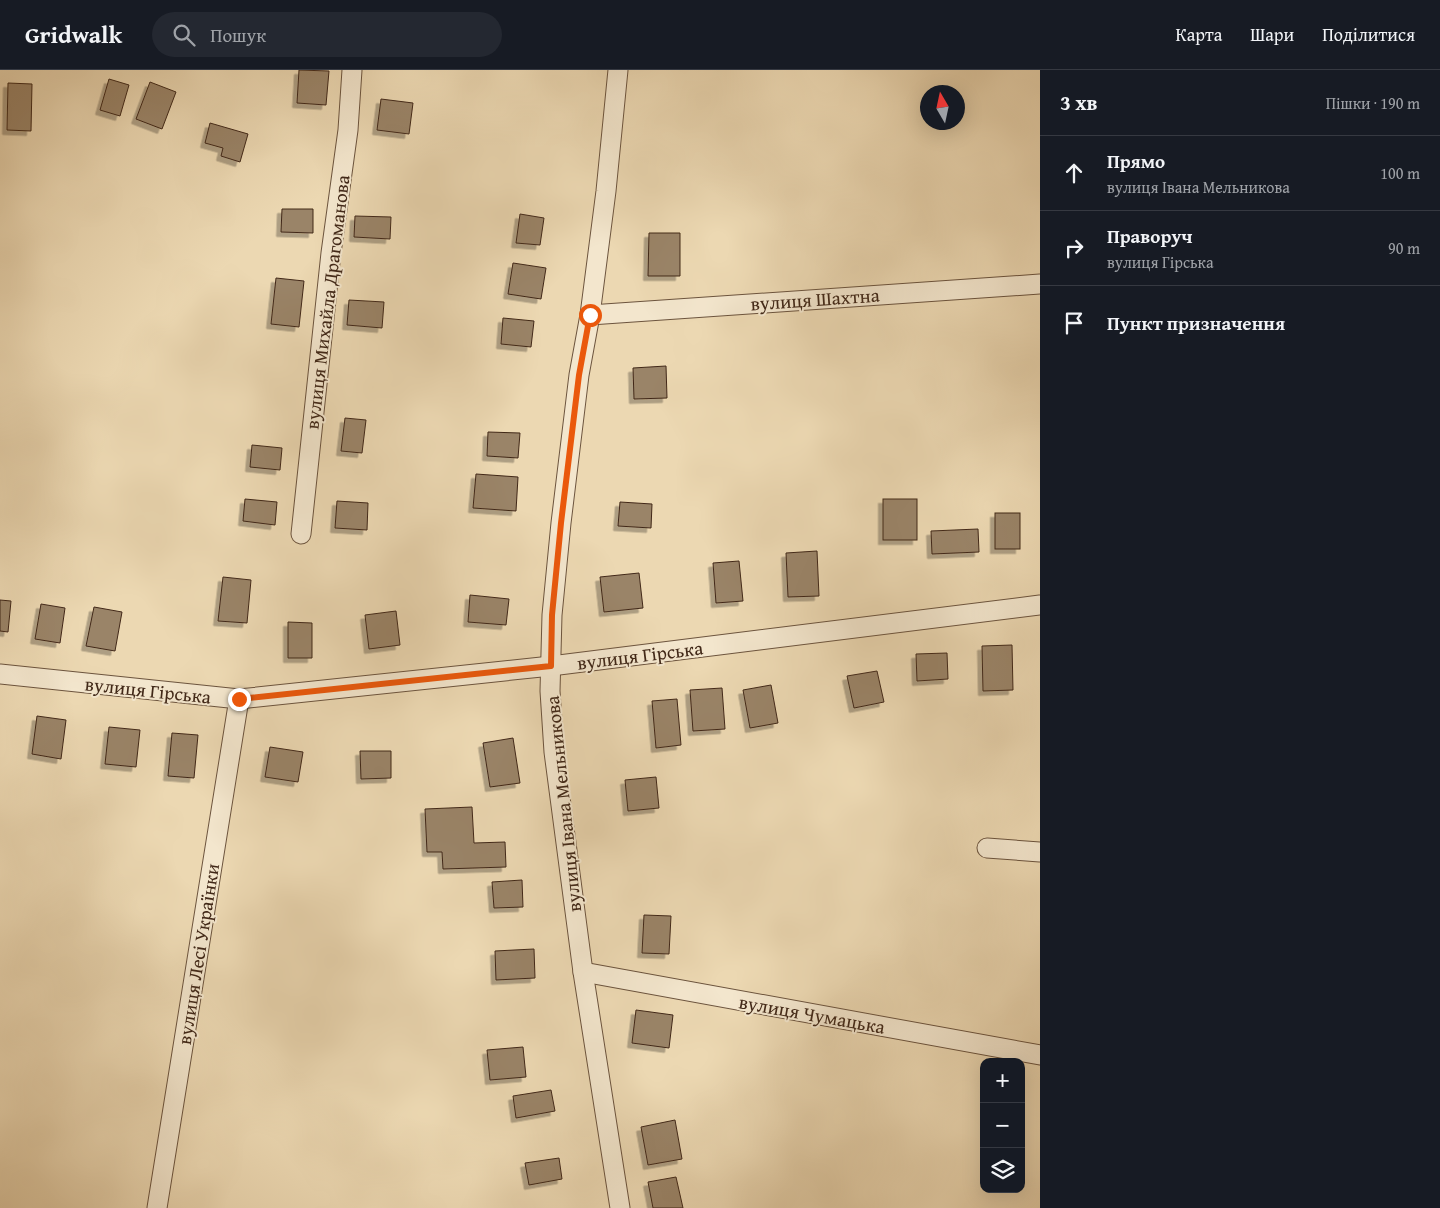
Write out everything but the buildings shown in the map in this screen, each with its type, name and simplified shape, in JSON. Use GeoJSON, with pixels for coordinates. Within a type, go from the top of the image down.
{"type":"FeatureCollection","features":[{"type":"Feature","properties":{"kind":"street","name":"вулиця Михайла Драгоманова"},"geometry":{"type":"LineString","coordinates":[[301,534],[331,253],[348,130],[352,70]]}},
{"type":"Feature","properties":{"kind":"street","name":"вулиця Івана Мельникова"},"geometry":{"type":"LineString","coordinates":[[618,70],[606,191],[590,315],[579,375],[561,523],[552,615],[550,691],[554,752],[583,972],[620,1208]]}},
{"type":"Feature","properties":{"kind":"street","name":"вулиця Шахтна"},"geometry":{"type":"LineString","coordinates":[[590,315],[1040,284]]}},
{"type":"Feature","properties":{"kind":"street","name":"вулиця Гірська"},"geometry":{"type":"LineString","coordinates":[[0,674],[239,699],[551,666],[1040,605]]}},
{"type":"Feature","properties":{"kind":"street","name":"вулиця Лесі Українки"},"geometry":{"type":"LineString","coordinates":[[157,1208],[239,699]]}},
{"type":"Feature","properties":{"kind":"street"},"geometry":{"type":"LineString","coordinates":[[987,848],[1040,852]]}},
{"type":"Feature","properties":{"kind":"street","name":"вулиця Чумацька"},"geometry":{"type":"LineString","coordinates":[[583,972],[1040,1055]]}},
{"type":"Feature","properties":{"kind":"route"},"geometry":{"type":"LineString","coordinates":[[239,699],[551,666],[552,615],[561,523],[579,375],[590,315]]}}]}
